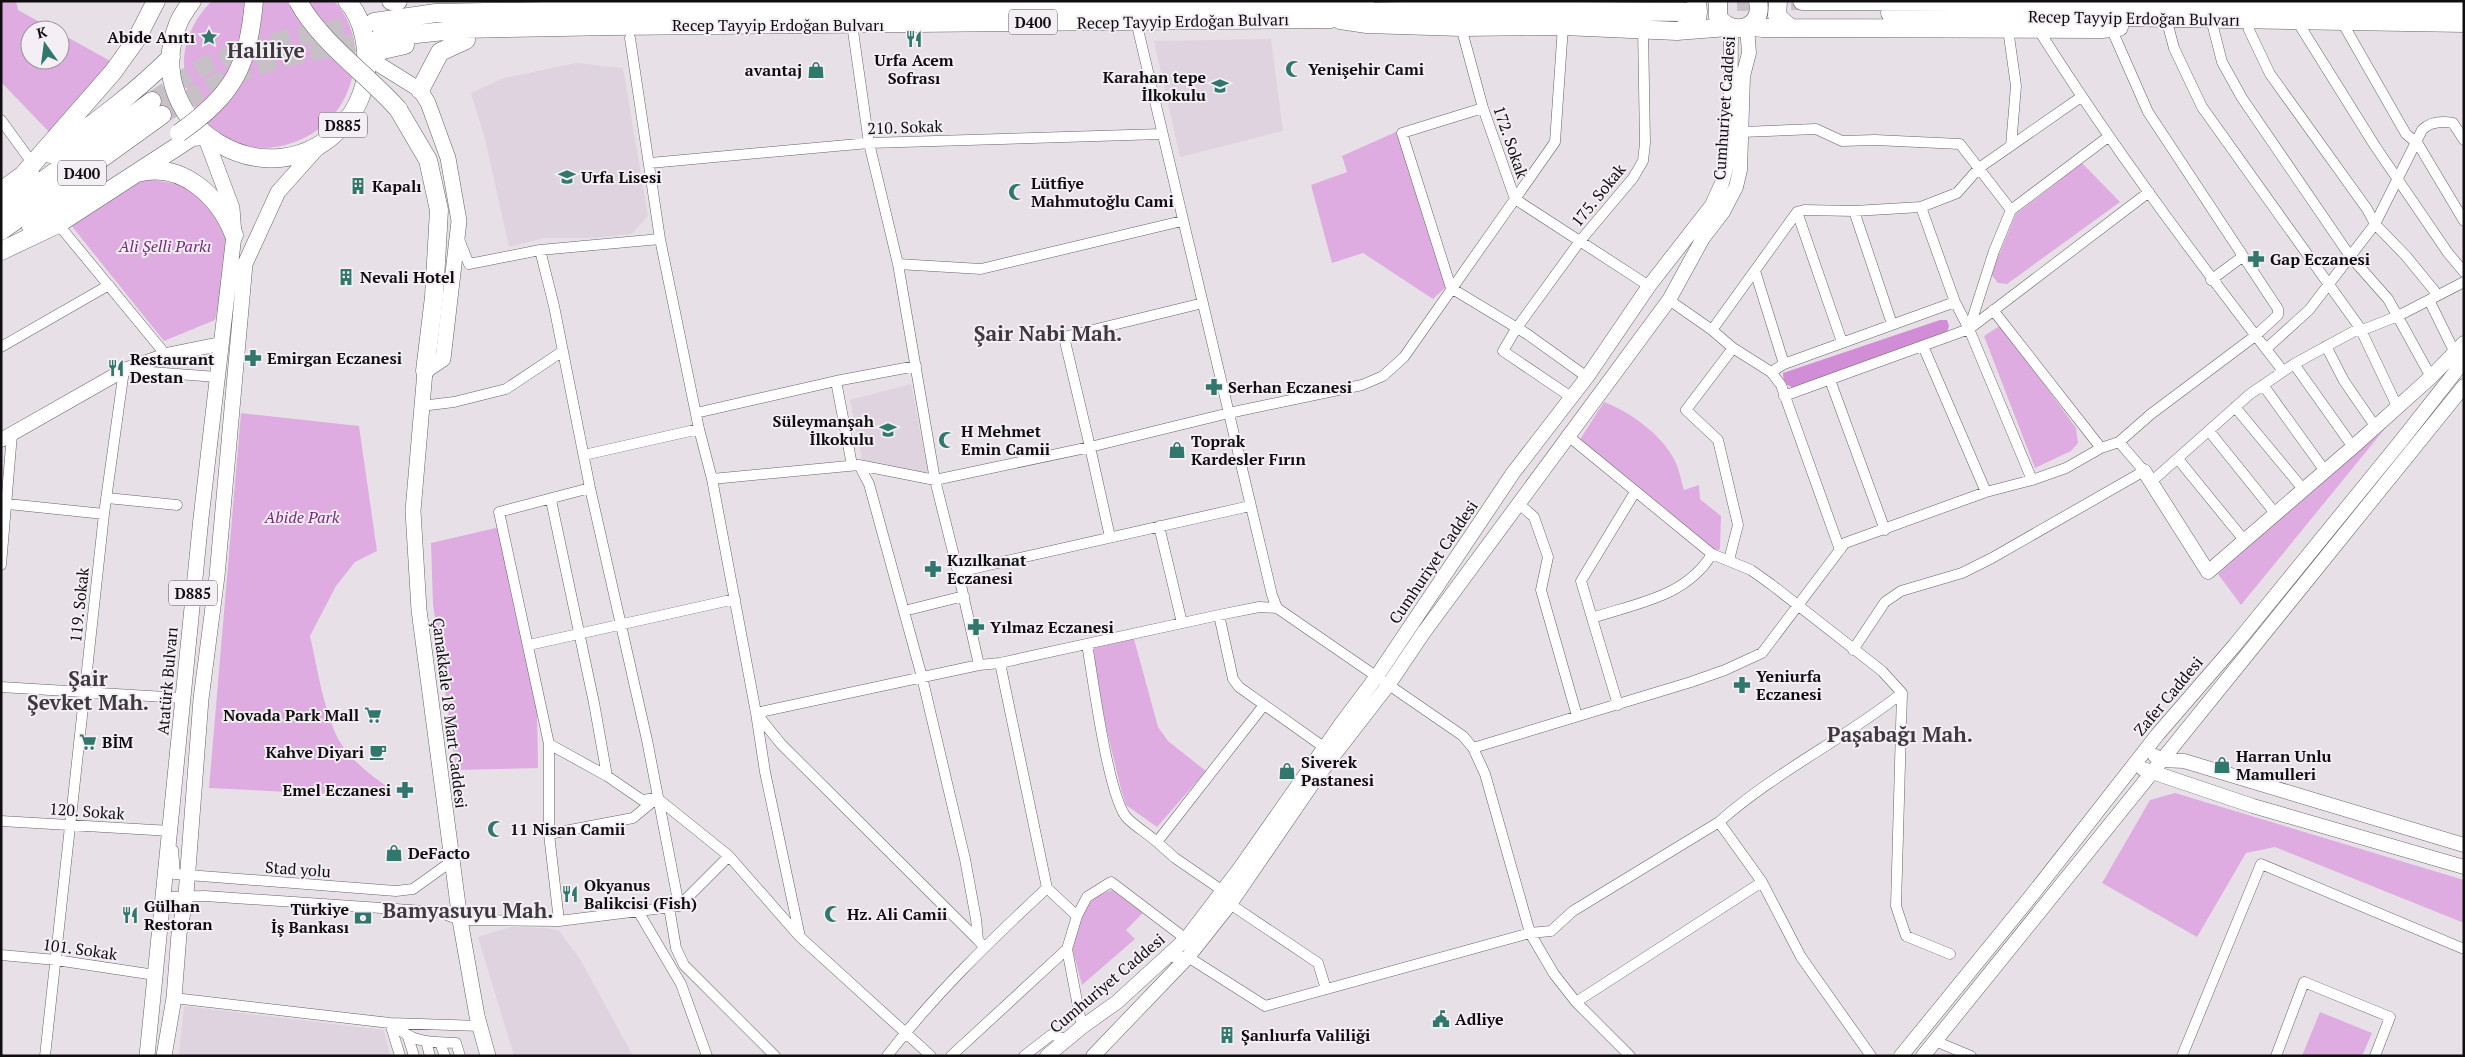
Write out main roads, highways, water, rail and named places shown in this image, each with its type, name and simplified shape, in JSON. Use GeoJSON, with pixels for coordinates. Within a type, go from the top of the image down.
{"type":"FeatureCollection","features":[{"type":"Feature","properties":{"kind":"highway"},"geometry":{"type":"LineString","coordinates":[[27,170],[113,72],[136,40],[156,1]]}},
{"type":"Feature","properties":{"kind":"highway","name":"D885"},"geometry":{"type":"LineString","coordinates":[[192,1],[178,24],[170,57],[174,86],[186,113],[205,136],[238,154],[258,158],[280,158],[294,155],[320,144],[337,132],[357,104],[366,78],[368,57],[362,29],[347,1]]}},
{"type":"Feature","properties":{"kind":"highway"},"geometry":{"type":"LineString","coordinates":[[1,246],[179,133],[199,119],[228,91],[244,57],[252,27],[254,1]]}},
{"type":"Feature","properties":{"kind":"highway"},"geometry":{"type":"LineString","coordinates":[[298,1],[303,10],[343,56],[378,86],[398,109],[428,160],[439,210],[434,297],[425,371]]}},
{"type":"Feature","properties":{"kind":"highway"},"geometry":{"type":"LineString","coordinates":[[391,1],[398,1]]}},
{"type":"Feature","properties":{"kind":"highway","name":"Recep Tayyip Erdoğan Bulvarı"},"geometry":{"type":"LineString","coordinates":[[1364,1],[821,4],[436,14],[377,30],[1330,19],[1355,12],[1688,5]]}},
{"type":"Feature","properties":{"kind":"highway"},"geometry":{"type":"LineString","coordinates":[[1540,1],[1688,5],[1699,9],[1697,21],[1687,29],[1677,31]]}},
{"type":"Feature","properties":{"kind":"highway"},"geometry":{"type":"LineString","coordinates":[[1718,1],[1718,17],[1739,27]]}},
{"type":"Feature","properties":{"kind":"highway"},"geometry":{"type":"LineString","coordinates":[[1739,27],[1758,17],[1758,1]]}},
{"type":"Feature","properties":{"kind":"highway"},"geometry":{"type":"LineString","coordinates":[[1778,1],[1777,16],[1789,27]]}},
{"type":"Feature","properties":{"kind":"highway","name":"Recep Tayyip Erdoğan Bulvarı"},"geometry":{"type":"LineString","coordinates":[[1803,7],[2155,10],[2318,4],[2464,8]]}},
{"type":"Feature","properties":{"kind":"highway"},"geometry":{"type":"LineString","coordinates":[[1330,19],[1367,24],[1461,27],[1563,26],[1677,31],[1739,27],[2038,29],[2111,28],[2155,10]]}},
{"type":"Feature","properties":{"kind":"highway","name":"Recep Tayyip Erdoğan Bulvarı"},"geometry":{"type":"LineString","coordinates":[[2155,10],[2211,19],[2464,23]]}},
{"type":"Feature","properties":{"kind":"highway"},"geometry":{"type":"LineString","coordinates":[[368,57],[383,50],[412,43],[466,40],[804,36],[844,24]]}},
{"type":"Feature","properties":{"kind":"highway"},"geometry":{"type":"LineString","coordinates":[[420,90],[440,52],[466,40]]}},
{"type":"Feature","properties":{"kind":"highway"},"geometry":{"type":"LineString","coordinates":[[1,191],[27,170],[104,116],[146,82],[170,57]]}},
{"type":"Feature","properties":{"kind":"highway","name":"D400"},"geometry":{"type":"LineString","coordinates":[[1,211],[157,108],[1,231]]}},
{"type":"Feature","properties":{"kind":"highway"},"geometry":{"type":"LineString","coordinates":[[1,252],[58,224],[192,137],[205,136]]}},
{"type":"Feature","properties":{"kind":"highway"},"geometry":{"type":"LineString","coordinates":[[134,174],[151,170],[186,178],[209,192],[227,218],[234,235]]}},
{"type":"Feature","properties":{"kind":"main road","name":"Cumhuriyet Caddesi"},"geometry":{"type":"LineString","coordinates":[[1047,1056],[1082,1026],[1117,1002],[1186,939],[1226,897],[1389,684],[1424,632],[1567,435],[1669,300],[1703,238],[1723,212],[1736,187],[1742,132],[1744,76],[1749,53],[1739,27]]}},
{"type":"Feature","properties":{"kind":"main road","name":"Cumhuriyet Caddesi"},"geometry":{"type":"LineString","coordinates":[[1093,1056],[1188,957],[1324,748],[1377,676],[1513,473],[1587,377],[1649,286],[1712,205],[1722,182],[1730,153],[1739,27]]}},
{"type":"Feature","properties":{"kind":"main road"},"geometry":{"type":"LineString","coordinates":[[368,57],[420,90],[428,103],[448,158],[459,221],[443,359],[425,371]]}},
{"type":"Feature","properties":{"kind":"main road","name":"Atatürk Bulvarı"},"geometry":{"type":"LineString","coordinates":[[147,1056],[171,831],[182,698],[220,344],[234,235],[232,208],[205,136]]}},
{"type":"Feature","properties":{"kind":"main road"},"geometry":{"type":"LineString","coordinates":[[164,1056],[174,998],[179,934],[186,896],[201,699],[217,576],[245,264],[278,192],[320,144]]}},
{"type":"Feature","properties":{"kind":"main road"},"geometry":{"type":"LineString","coordinates":[[7,437],[124,370],[166,355],[220,344]]}},
{"type":"Feature","properties":{"kind":"main road"},"geometry":{"type":"LineString","coordinates":[[2147,477],[2208,572],[2461,352]]}},
{"type":"Feature","properties":{"kind":"main road","name":"Zafer Caddesi"},"geometry":{"type":"LineString","coordinates":[[1901,1056],[2032,895],[2133,765],[2235,645],[2402,441],[2461,352]]}},
{"type":"Feature","properties":{"kind":"main road","name":"Çanakkale 18 Mart Caddesi"},"geometry":{"type":"LineString","coordinates":[[425,371],[413,511],[416,578],[424,652],[460,920],[488,1056]]}},
{"type":"Feature","properties":{"kind":"main road","name":"Zafer Caddesi"},"geometry":{"type":"LineString","coordinates":[[1923,1056],[2464,386]]}},
{"type":"Feature","properties":{"kind":"main road"},"geometry":{"type":"LineString","coordinates":[[2146,750],[2161,760],[2184,761],[2464,845]]}},
{"type":"Feature","properties":{"kind":"main road"},"geometry":{"type":"LineString","coordinates":[[2133,765],[2252,806],[2464,867]]}},
{"type":"Feature","properties":{"kind":"tunnel"},"geometry":{"type":"LineString","coordinates":[[1683,3],[1802,1]]}},
{"type":"Feature","properties":{"kind":"tunnel"},"geometry":{"type":"LineString","coordinates":[[152,101],[196,71],[223,58],[266,44],[374,22]]}},
{"type":"Feature","properties":{"kind":"tunnel"},"geometry":{"type":"LineString","coordinates":[[162,115],[212,85],[260,65],[379,38]]}},
{"type":"Feature","properties":{"kind":"place","name":"Abide Anıtı"},"geometry":{"type":"Point","coordinates":[209,37]}},
{"type":"Feature","properties":{"kind":"place","name":"Urfa Acem Sofrası"},"geometry":{"type":"Point","coordinates":[914,39]}},
{"type":"Feature","properties":{"kind":"place","name":"Yenişehir Cami"},"geometry":{"type":"Point","coordinates":[1294,69]}},
{"type":"Feature","properties":{"kind":"place","name":"avantaj"},"geometry":{"type":"Point","coordinates":[816,70]}},
{"type":"Feature","properties":{"kind":"place","name":"Karahan tepe İlkokulu"},"geometry":{"type":"Point","coordinates":[1220,86]}},
{"type":"Feature","properties":{"kind":"place","name":"Urfa Lisesi"},"geometry":{"type":"Point","coordinates":[567,177]}},
{"type":"Feature","properties":{"kind":"place","name":"Kapalı"},"geometry":{"type":"Point","coordinates":[358,186]}},
{"type":"Feature","properties":{"kind":"place","name":"Lütfiye Mahmutoğlu Cami"},"geometry":{"type":"Point","coordinates":[1017,192]}},
{"type":"Feature","properties":{"kind":"place","name":"Gap Eczanesi"},"geometry":{"type":"Point","coordinates":[2256,259]}},
{"type":"Feature","properties":{"kind":"place","name":"Nevali Hotel"},"geometry":{"type":"Point","coordinates":[346,277]}},
{"type":"Feature","properties":{"kind":"place","name":"Emirgan Eczanesi"},"geometry":{"type":"Point","coordinates":[253,358]}},
{"type":"Feature","properties":{"kind":"place","name":"Restaurant Destan"},"geometry":{"type":"Point","coordinates":[116,368]}},
{"type":"Feature","properties":{"kind":"place","name":"Serhan Eczanesi"},"geometry":{"type":"Point","coordinates":[1214,387]}},
{"type":"Feature","properties":{"kind":"place","name":"Süleymanşah İlkokulu"},"geometry":{"type":"Point","coordinates":[888,430]}},
{"type":"Feature","properties":{"kind":"place","name":"H Mehmet Emin Camii"},"geometry":{"type":"Point","coordinates":[947,440]}},
{"type":"Feature","properties":{"kind":"place","name":"Toprak Kardesler Fırın"},"geometry":{"type":"Point","coordinates":[1177,450]}},
{"type":"Feature","properties":{"kind":"place","name":"Kızılkanat Eczanesi"},"geometry":{"type":"Point","coordinates":[933,569]}},
{"type":"Feature","properties":{"kind":"place","name":"Yılmaz Eczanesi"},"geometry":{"type":"Point","coordinates":[976,627]}},
{"type":"Feature","properties":{"kind":"place","name":"Yeniurfa Eczanesi"},"geometry":{"type":"Point","coordinates":[1742,685]}},
{"type":"Feature","properties":{"kind":"place","name":"Novada Park Mall"},"geometry":{"type":"Point","coordinates":[373,715]}},
{"type":"Feature","properties":{"kind":"place","name":"BİM"},"geometry":{"type":"Point","coordinates":[88,742]}},
{"type":"Feature","properties":{"kind":"place","name":"Kahve Diyari"},"geometry":{"type":"Point","coordinates":[378,752]}},
{"type":"Feature","properties":{"kind":"place","name":"Harran Unlu Mamulleri"},"geometry":{"type":"Point","coordinates":[2222,765]}},
{"type":"Feature","properties":{"kind":"place","name":"Siverek Pastanesi"},"geometry":{"type":"Point","coordinates":[1287,771]}},
{"type":"Feature","properties":{"kind":"place","name":"Emel Eczanesi"},"geometry":{"type":"Point","coordinates":[405,790]}},
{"type":"Feature","properties":{"kind":"place","name":"11 Nisan Camii"},"geometry":{"type":"Point","coordinates":[496,829]}},
{"type":"Feature","properties":{"kind":"place","name":"DeFacto"},"geometry":{"type":"Point","coordinates":[394,853]}},
{"type":"Feature","properties":{"kind":"place","name":"Okyanus Balikcisi (Fish)"},"geometry":{"type":"Point","coordinates":[570,894]}},
{"type":"Feature","properties":{"kind":"place","name":"Hz. Ali Camii"},"geometry":{"type":"Point","coordinates":[833,914]}},
{"type":"Feature","properties":{"kind":"place","name":"Gülhan Restoran"},"geometry":{"type":"Point","coordinates":[130,915]}},
{"type":"Feature","properties":{"kind":"place","name":"Türkiye İş Bankası"},"geometry":{"type":"Point","coordinates":[363,918]}},
{"type":"Feature","properties":{"kind":"place","name":"Adliye"},"geometry":{"type":"Point","coordinates":[1441,1019]}},
{"type":"Feature","properties":{"kind":"place","name":"Şanlıurfa Valiliği"},"geometry":{"type":"Point","coordinates":[1227,1035]}},
{"type":"Feature","properties":{"kind":"district","name":"Haliliye"},"geometry":{"type":"Point","coordinates":[266,50]}},
{"type":"Feature","properties":{"kind":"district","name":"Şair Nabi Mah."},"geometry":{"type":"Point","coordinates":[1048,333]}},
{"type":"Feature","properties":{"kind":"district","name":"Şair Şevket Mah."},"geometry":{"type":"Point","coordinates":[88,690]}},
{"type":"Feature","properties":{"kind":"district","name":"Paşabağı Mah."},"geometry":{"type":"Point","coordinates":[1900,734]}},
{"type":"Feature","properties":{"kind":"district","name":"Bamyasuyu Mah."},"geometry":{"type":"Point","coordinates":[468,910]}},
{"type":"Feature","properties":{"kind":"park label","name":"Ali Şelli Parkı"},"geometry":{"type":"Point","coordinates":[165,246]}},
{"type":"Feature","properties":{"kind":"park label","name":"Abide Park"},"geometry":{"type":"Point","coordinates":[302,517]}}]}
